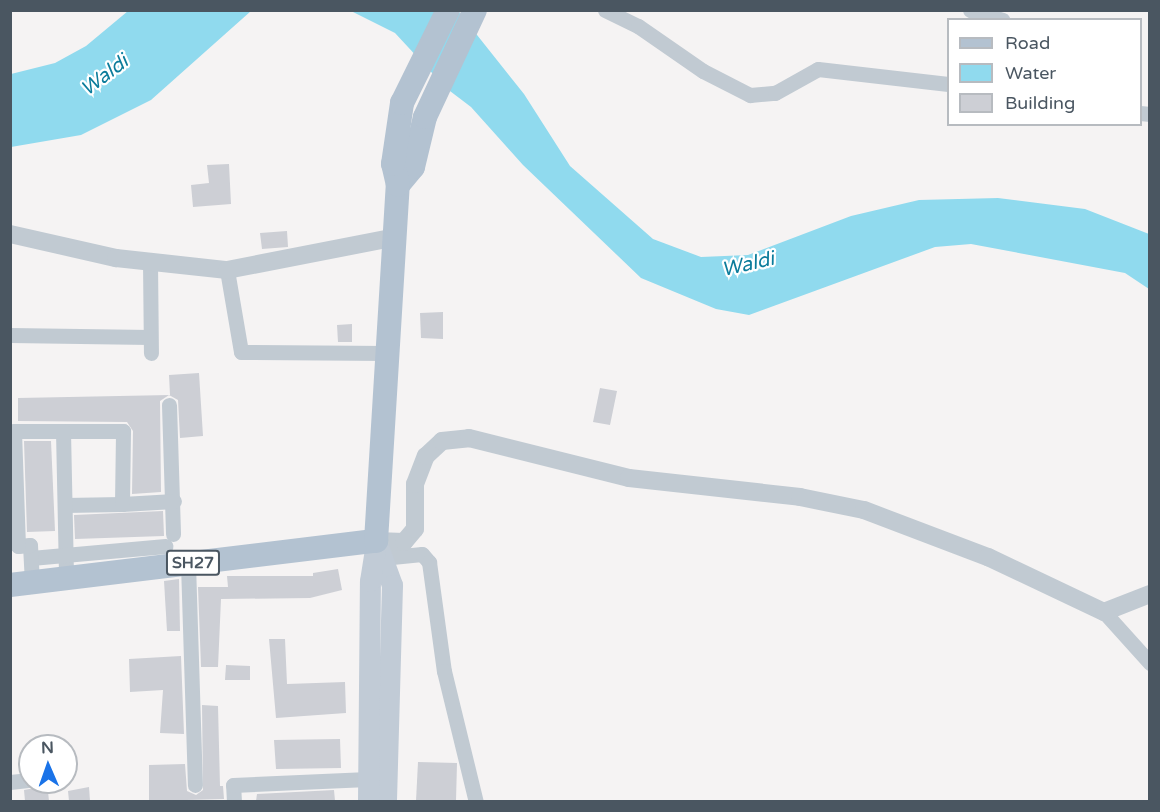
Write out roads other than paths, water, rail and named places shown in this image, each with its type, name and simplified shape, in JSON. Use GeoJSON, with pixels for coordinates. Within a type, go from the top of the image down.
{"type":"FeatureCollection","features":[{"type":"Feature","properties":{"kind":"main road"},"geometry":{"type":"LineString","coordinates":[[368,801],[370,581],[379,550],[392,238],[398,185],[393,164],[402,103],[448,10]]}},
{"type":"Feature","properties":{"kind":"main road"},"geometry":{"type":"LineString","coordinates":[[398,185],[413,167],[425,117],[475,10]]}},
{"type":"Feature","properties":{"kind":"main road"},"geometry":{"type":"LineString","coordinates":[[379,550],[392,585],[386,801]]}},
{"type":"Feature","properties":{"kind":"main road","name":"SH27"},"geometry":{"type":"LineString","coordinates":[[21,584],[66,567],[188,564],[379,550]]}},
{"type":"Feature","properties":{"kind":"street"},"geometry":{"type":"LineString","coordinates":[[605,10],[638,26],[703,71],[750,95],[775,93],[801,75],[818,69],[947,84]]}},
{"type":"Feature","properties":{"kind":"street"},"geometry":{"type":"LineString","coordinates":[[970,10],[996,18]]}},
{"type":"Feature","properties":{"kind":"street"},"geometry":{"type":"LineString","coordinates":[[10,234],[116,258],[227,270],[392,238]]}},
{"type":"Feature","properties":{"kind":"street"},"geometry":{"type":"LineString","coordinates":[[10,335],[151,345],[150,262]]}},
{"type":"Feature","properties":{"kind":"street"},"geometry":{"type":"LineString","coordinates":[[227,270],[241,352],[387,353]]}},
{"type":"Feature","properties":{"kind":"street"},"geometry":{"type":"LineString","coordinates":[[31,558],[66,567],[169,540],[174,501],[169,405]]}},
{"type":"Feature","properties":{"kind":"street"},"geometry":{"type":"LineString","coordinates":[[21,584],[31,558],[30,545],[18,546],[14,431],[123,431],[122,504]]}},
{"type":"Feature","properties":{"kind":"street"},"geometry":{"type":"LineString","coordinates":[[63,431],[66,567]]}},
{"type":"Feature","properties":{"kind":"street"},"geometry":{"type":"LineString","coordinates":[[379,550],[404,542],[415,529],[415,483],[426,456],[442,441],[469,438],[629,478],[800,497],[864,510],[988,557],[1104,612],[1149,663]]}},
{"type":"Feature","properties":{"kind":"street"},"geometry":{"type":"LineString","coordinates":[[65,505],[174,501]]}},
{"type":"Feature","properties":{"kind":"street"},"geometry":{"type":"LineString","coordinates":[[379,550],[423,554],[429,562],[444,671],[476,801]]}},
{"type":"Feature","properties":{"kind":"street"},"geometry":{"type":"LineString","coordinates":[[188,564],[195,785]]}},
{"type":"Feature","properties":{"kind":"street"},"geometry":{"type":"LineString","coordinates":[[1104,612],[1147,595]]}},
{"type":"Feature","properties":{"kind":"street"},"geometry":{"type":"LineString","coordinates":[[234,801],[233,785],[368,779]]}},
{"type":"Feature","properties":{"kind":"water","name":"Waldi"},"geometry":{"type":"Polygon","coordinates":[[[128,11],[251,11],[151,100],[81,135],[11,147],[11,74],[55,63],[86,46],[128,11]]]}},
{"type":"Feature","properties":{"kind":"water","name":"Waldi"},"geometry":{"type":"Polygon","coordinates":[[[351,11],[458,11],[524,94],[570,166],[653,239],[701,257],[748,255],[851,216],[919,200],[998,198],[1085,209],[1149,234],[1149,289],[1125,273],[971,244],[935,247],[749,315],[716,309],[641,278],[523,165],[471,107],[446,88],[395,33],[351,11]]]}}]}
